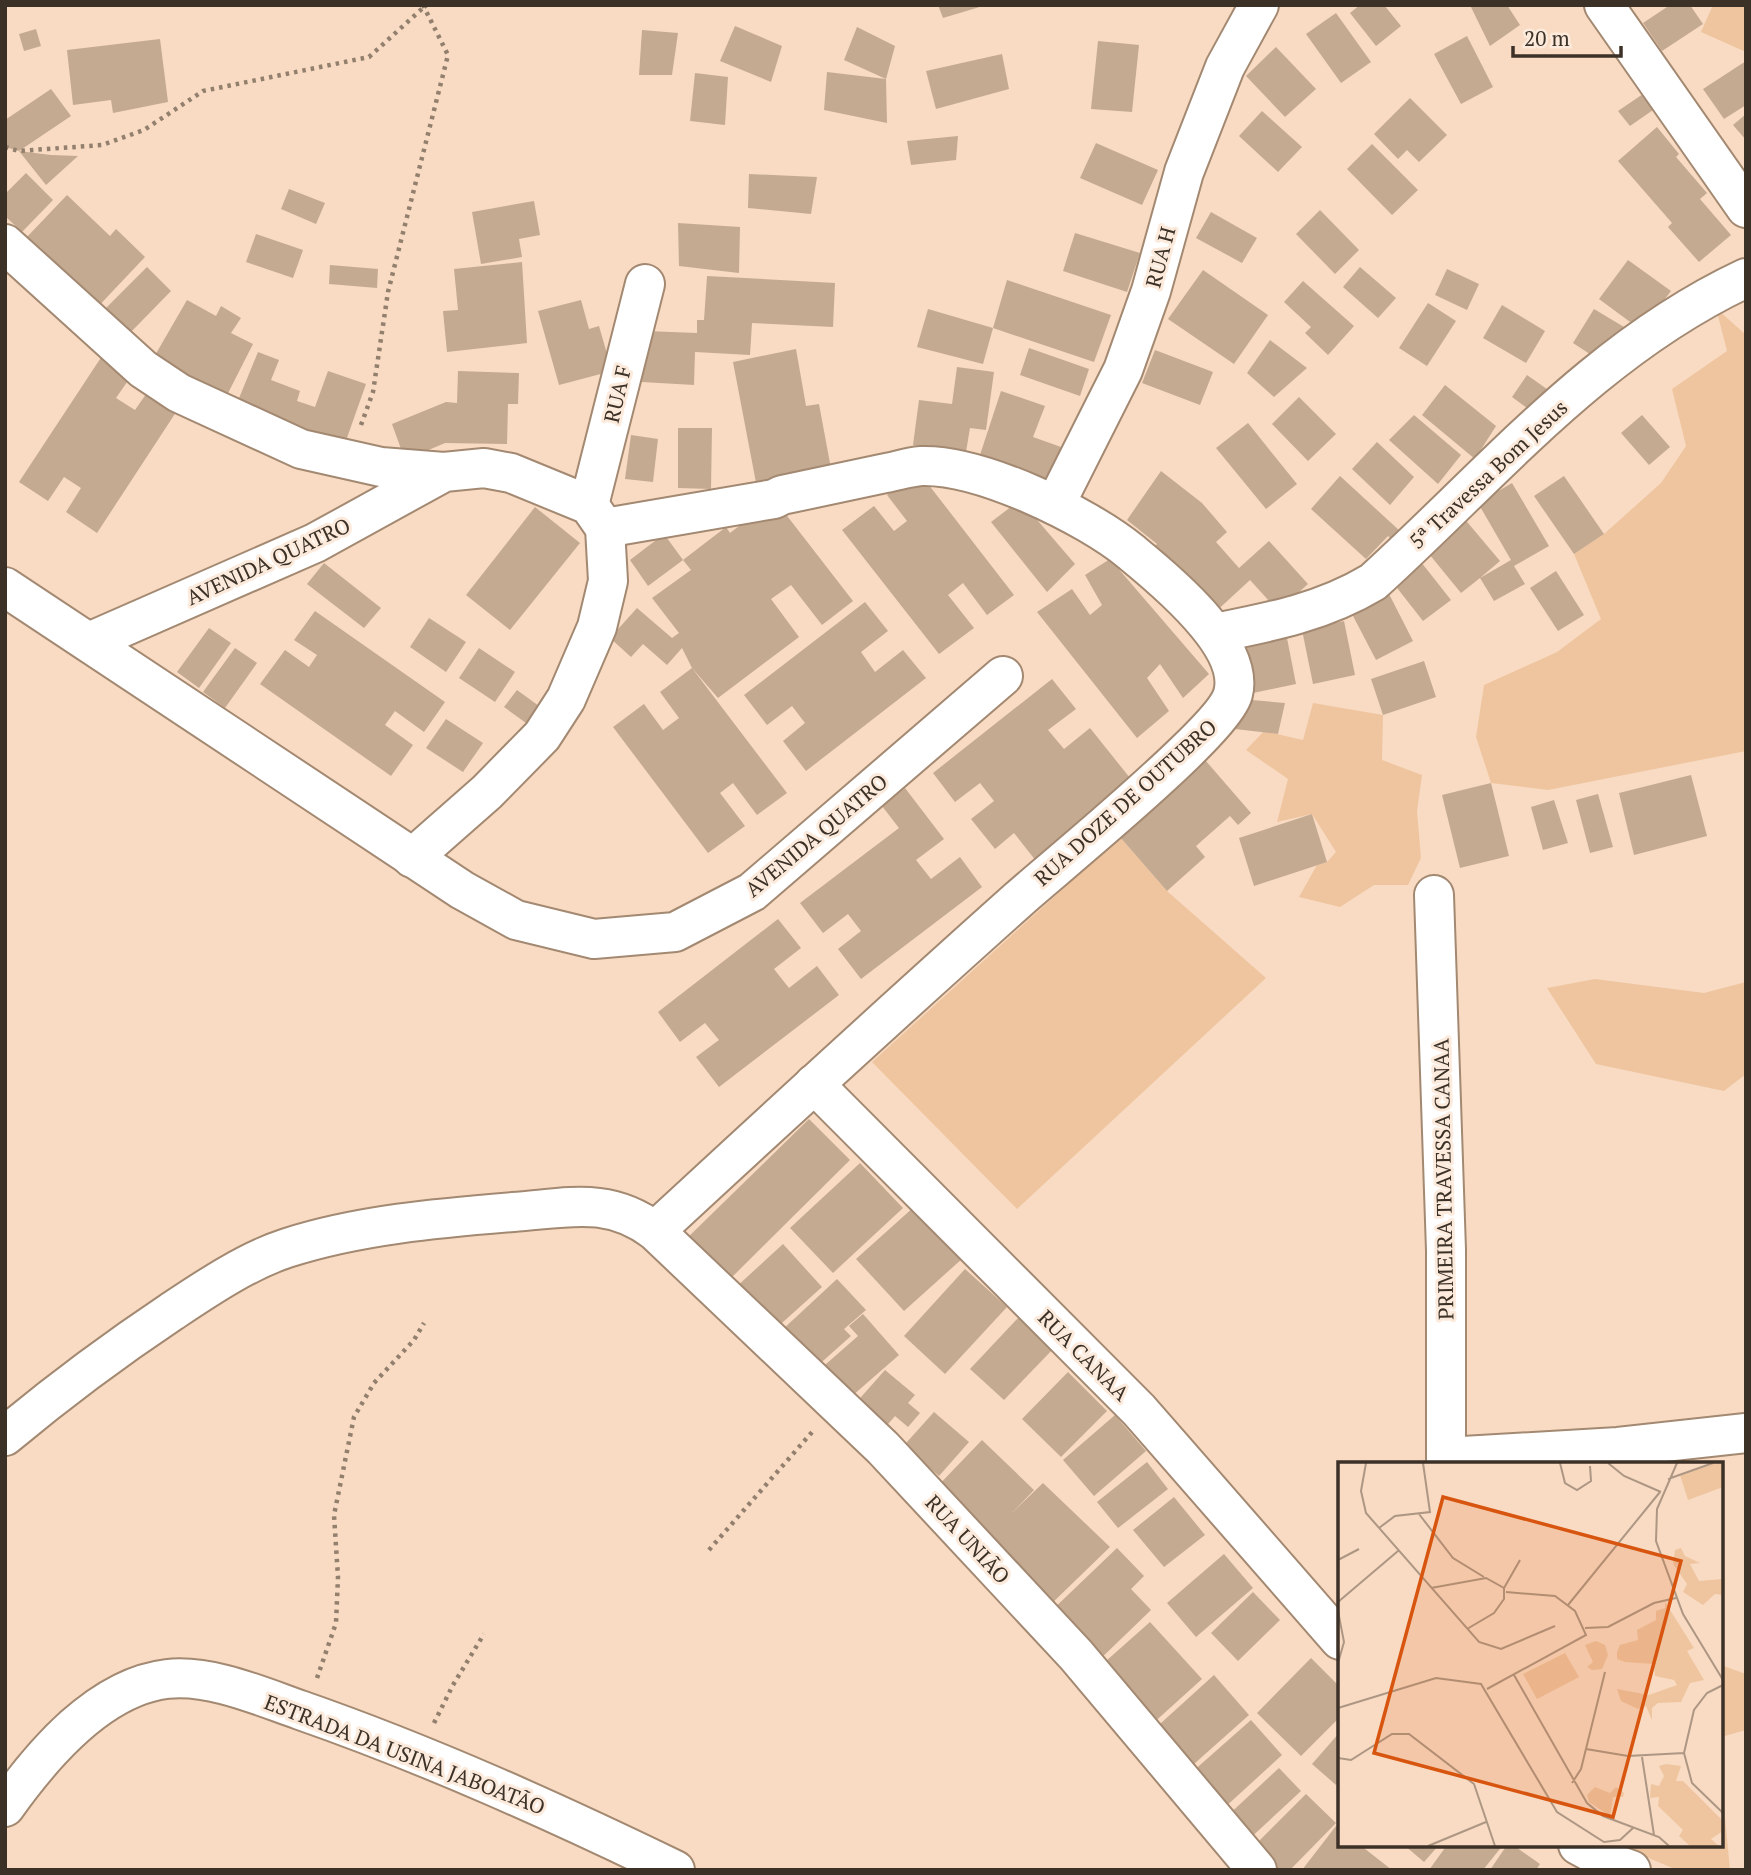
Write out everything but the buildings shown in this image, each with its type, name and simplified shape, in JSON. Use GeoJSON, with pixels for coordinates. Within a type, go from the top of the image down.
{"type":"FeatureCollection","features":[{"type":"Feature","properties":{"kind":"street","name":"RUA H"},"geometry":{"type":"LineString","coordinates":[[1055,505],[1123,370],[1151,291],[1184,172],[1225,67],[1259,5]]}},
{"type":"Feature","properties":{"kind":"street"},"geometry":{"type":"LineString","coordinates":[[1604,5],[1746,208]]}},
{"type":"Feature","properties":{"kind":"street","name":"AVENIDA QUATRO"},"geometry":{"type":"LineString","coordinates":[[5,244],[143,369],[179,393],[301,449],[381,467],[444,472],[484,468],[511,473],[597,517]]}},
{"type":"Feature","properties":{"kind":"street","name":"5ª Travessa Bom Jesus"},"geometry":{"type":"LineString","coordinates":[[1215,634],[1296,617],[1342,600],[1373,582],[1529,432],[1641,337],[1688,308],[1746,278]]}},
{"type":"Feature","properties":{"kind":"street","name":"RUA F"},"geometry":{"type":"LineString","coordinates":[[597,517],[645,284]]}},
{"type":"Feature","properties":{"kind":"street","name":"RUA DOZE DE OUTUBRO"},"geometry":{"type":"LineString","coordinates":[[597,517],[774,499],[782,495],[921,466],[986,479],[1024,491],[1055,505],[1113,537],[1200,613],[1215,634],[1230,669],[1234,693],[1213,724],[655,1231]]}},
{"type":"Feature","properties":{"kind":"street","name":"AVENIDA QUATRO"},"geometry":{"type":"LineString","coordinates":[[89,642],[315,543],[444,472]]}},
{"type":"Feature","properties":{"kind":"street"},"geometry":{"type":"LineString","coordinates":[[412,858],[487,792],[542,736],[566,699],[597,627],[608,581],[597,517]]}},
{"type":"Feature","properties":{"kind":"street","name":"AVENIDA QUATRO"},"geometry":{"type":"LineString","coordinates":[[5,587],[412,858],[516,920],[594,939],[675,932],[752,892],[1003,676]]}},
{"type":"Feature","properties":{"kind":"street","name":"PRIMEIRA TRAVESSA CANAA"},"geometry":{"type":"LineString","coordinates":[[1434,895],[1447,1250],[1446,1460]]}},
{"type":"Feature","properties":{"kind":"street","name":"RUA CANAA"},"geometry":{"type":"LineString","coordinates":[[814,1084],[1139,1410],[1338,1638]]}},
{"type":"Feature","properties":{"kind":"street","name":"RUA UNIÃO"},"geometry":{"type":"LineString","coordinates":[[5,1436],[103,1358],[150,1326],[200,1293],[284,1249],[326,1236],[418,1223],[587,1207],[608,1207],[635,1216],[655,1231],[883,1448],[1076,1655],[1257,1870]]}},
{"type":"Feature","properties":{"kind":"street"},"geometry":{"type":"LineString","coordinates":[[1446,1460],[1618,1447],[1746,1433]]}},
{"type":"Feature","properties":{"kind":"street","name":"ESTRADA DA USINA JABOATÃO"},"geometry":{"type":"LineString","coordinates":[[5,1807],[49,1751],[86,1716],[130,1691],[154,1683],[167,1679],[201,1680],[306,1712],[418,1755],[582,1825],[675,1870]]}},
{"type":"Feature","properties":{"kind":"street"},"geometry":{"type":"LineString","coordinates":[[1582,1847],[1611,1863],[1631,1870]]}},
{"type":"Feature","properties":{"kind":"path"},"geometry":{"type":"LineString","coordinates":[[5,146],[19,152],[102,145],[144,130],[203,92],[369,58],[425,6],[448,55],[388,292],[373,392],[348,460]]}},
{"type":"Feature","properties":{"kind":"path"},"geometry":{"type":"LineString","coordinates":[[306,1712],[336,1623],[338,1577],[334,1516],[354,1417],[374,1383],[414,1340],[424,1323]]}},
{"type":"Feature","properties":{"kind":"path"},"geometry":{"type":"LineString","coordinates":[[709,1550],[836,1404]]}},
{"type":"Feature","properties":{"kind":"path"},"geometry":{"type":"LineString","coordinates":[[418,1755],[453,1685],[484,1634]]}},
{"type":"Feature","properties":{"kind":"shaded area"},"geometry":{"type":"Polygon","coordinates":[[[1713,5],[1746,5],[1746,52],[1701,32],[1713,5]]]}},
{"type":"Feature","properties":{"kind":"shaded area"},"geometry":{"type":"Polygon","coordinates":[[[1716,308],[1746,335],[1746,751],[1548,790],[1491,783],[1476,737],[1484,685],[1557,652],[1601,619],[1574,554],[1604,534],[1661,483],[1686,446],[1672,389],[1727,351],[1716,308]]]}},
{"type":"Feature","properties":{"kind":"shaded area"},"geometry":{"type":"Polygon","coordinates":[[[1313,703],[1383,715],[1382,760],[1422,775],[1417,811],[1421,858],[1408,885],[1374,885],[1340,907],[1299,897],[1317,865],[1327,862],[1336,852],[1312,814],[1277,822],[1288,779],[1246,750],[1264,731],[1303,740],[1313,703]]]}},
{"type":"Feature","properties":{"kind":"shaded area"},"geometry":{"type":"Polygon","coordinates":[[[1120,837],[1167,891],[1266,978],[1017,1209],[872,1062],[1120,837]]]}},
{"type":"Feature","properties":{"kind":"shaded area"},"geometry":{"type":"Polygon","coordinates":[[[1595,979],[1704,993],[1746,982],[1746,1074],[1724,1091],[1596,1064],[1547,988],[1595,979]]]}},
{"type":"Feature","properties":{"kind":"shaded area"},"geometry":{"type":"Polygon","coordinates":[[[1723,1666],[1746,1674],[1746,1730],[1723,1736],[1723,1666]]]}},
{"type":"Feature","properties":{"kind":"shaded area"},"geometry":{"type":"Polygon","coordinates":[[[1723,1796],[1730,1870],[1677,1870],[1623,1847],[1723,1847],[1723,1796]]]}}]}
